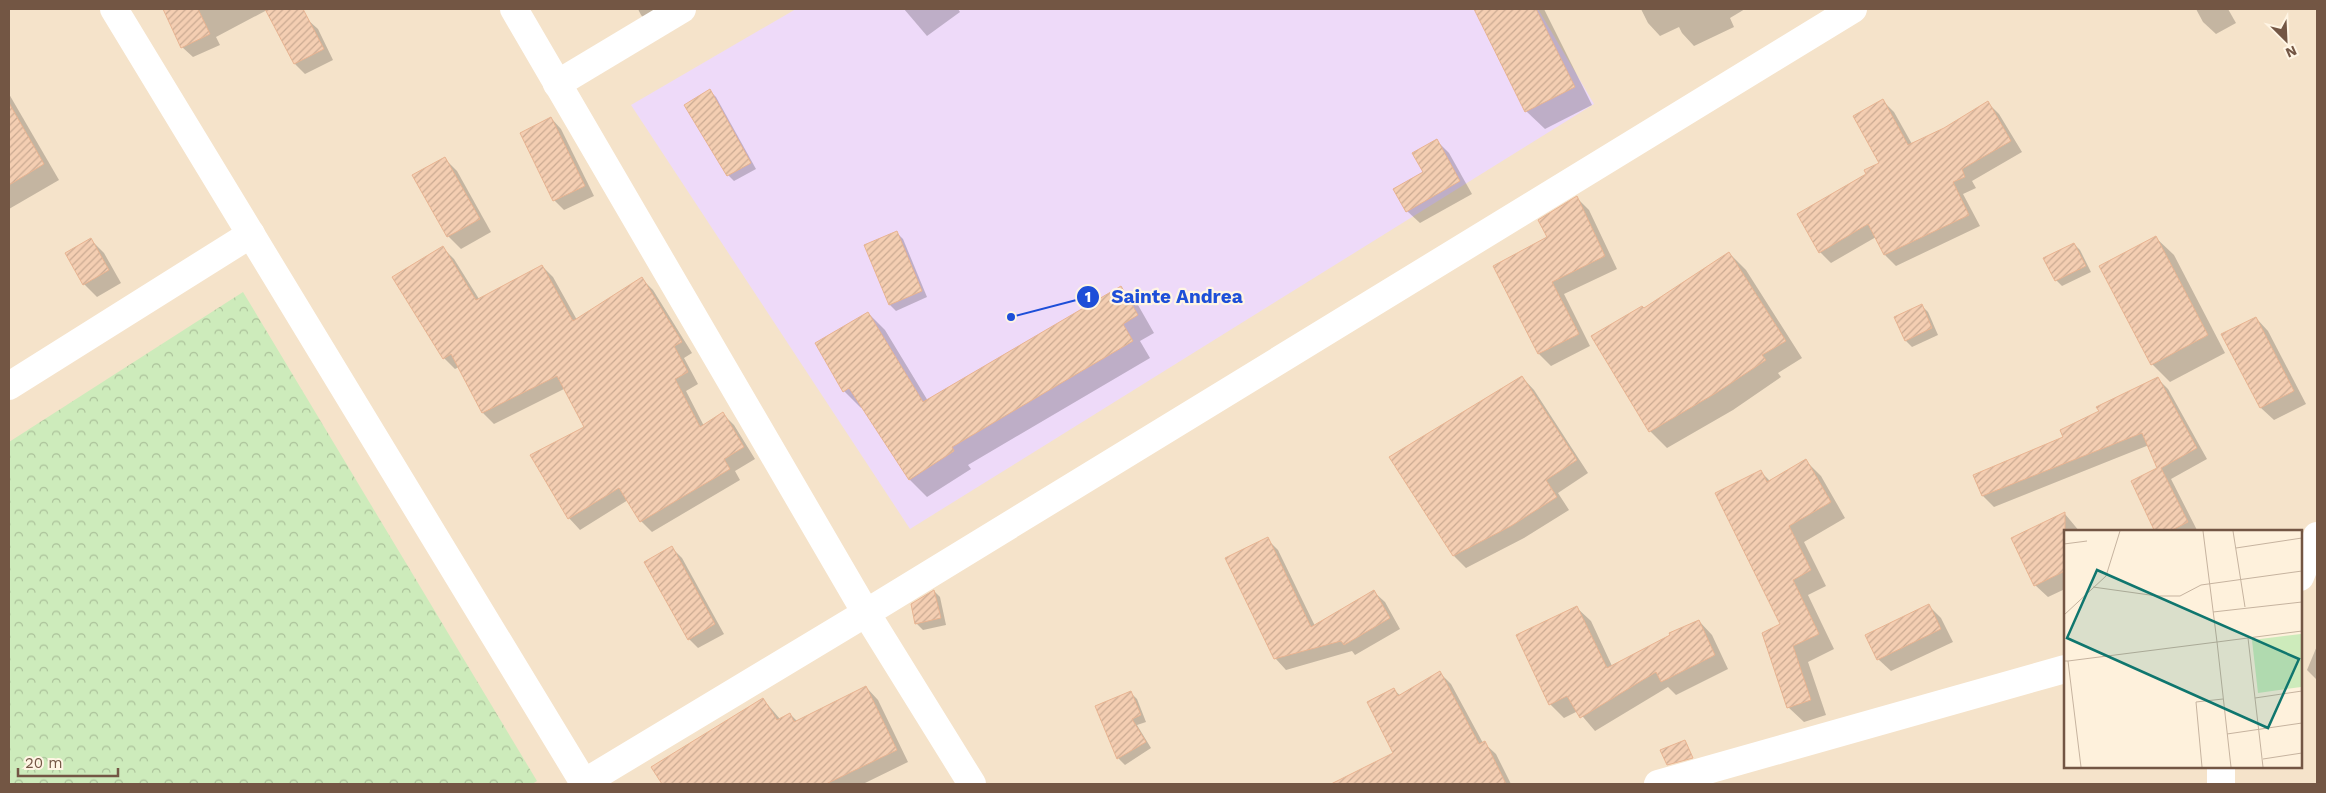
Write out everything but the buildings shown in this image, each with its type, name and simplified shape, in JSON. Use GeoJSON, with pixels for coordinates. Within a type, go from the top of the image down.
{"type":"FeatureCollection","features":[{"type":"Feature","properties":{"kind":"street"},"geometry":{"type":"LineString","coordinates":[[114,9],[583,784],[1853,9]]}},
{"type":"Feature","properties":{"kind":"street"},"geometry":{"type":"LineString","coordinates":[[514,9],[866,612],[972,784]]}},
{"type":"Feature","properties":{"kind":"street"},"geometry":{"type":"LineString","coordinates":[[557,84],[682,9]]}},
{"type":"Feature","properties":{"kind":"street"},"geometry":{"type":"LineString","coordinates":[[9,386],[251,234]]}},
{"type":"Feature","properties":{"kind":"street"},"geometry":{"type":"LineString","coordinates":[[2301,575],[2317,536]]}},
{"type":"Feature","properties":{"kind":"street"},"geometry":{"type":"LineString","coordinates":[[1658,784],[2064,669]]}},
{"type":"Feature","properties":{"kind":"street"},"geometry":{"type":"LineString","coordinates":[[2221,768],[2221,784]]}},
{"type":"Feature","properties":{"kind":"shaded area"},"geometry":{"type":"Polygon","coordinates":[[[9,9],[2317,9],[2317,784],[9,784],[9,9]]]}},
{"type":"Feature","properties":{"kind":"shaded area"},"geometry":{"type":"Polygon","coordinates":[[[796,9],[1538,9],[1594,104],[910,529],[631,105],[796,9]]]}},
{"type":"Feature","properties":{"kind":"green space"},"geometry":{"type":"Polygon","coordinates":[[[243,292],[537,781],[532,784],[9,784],[9,442],[243,292]]]}},
{"type":"Feature","properties":{"kind":"place","name":"Sainte Andrea"},"geometry":{"type":"Point","coordinates":[1011,317]}}]}
